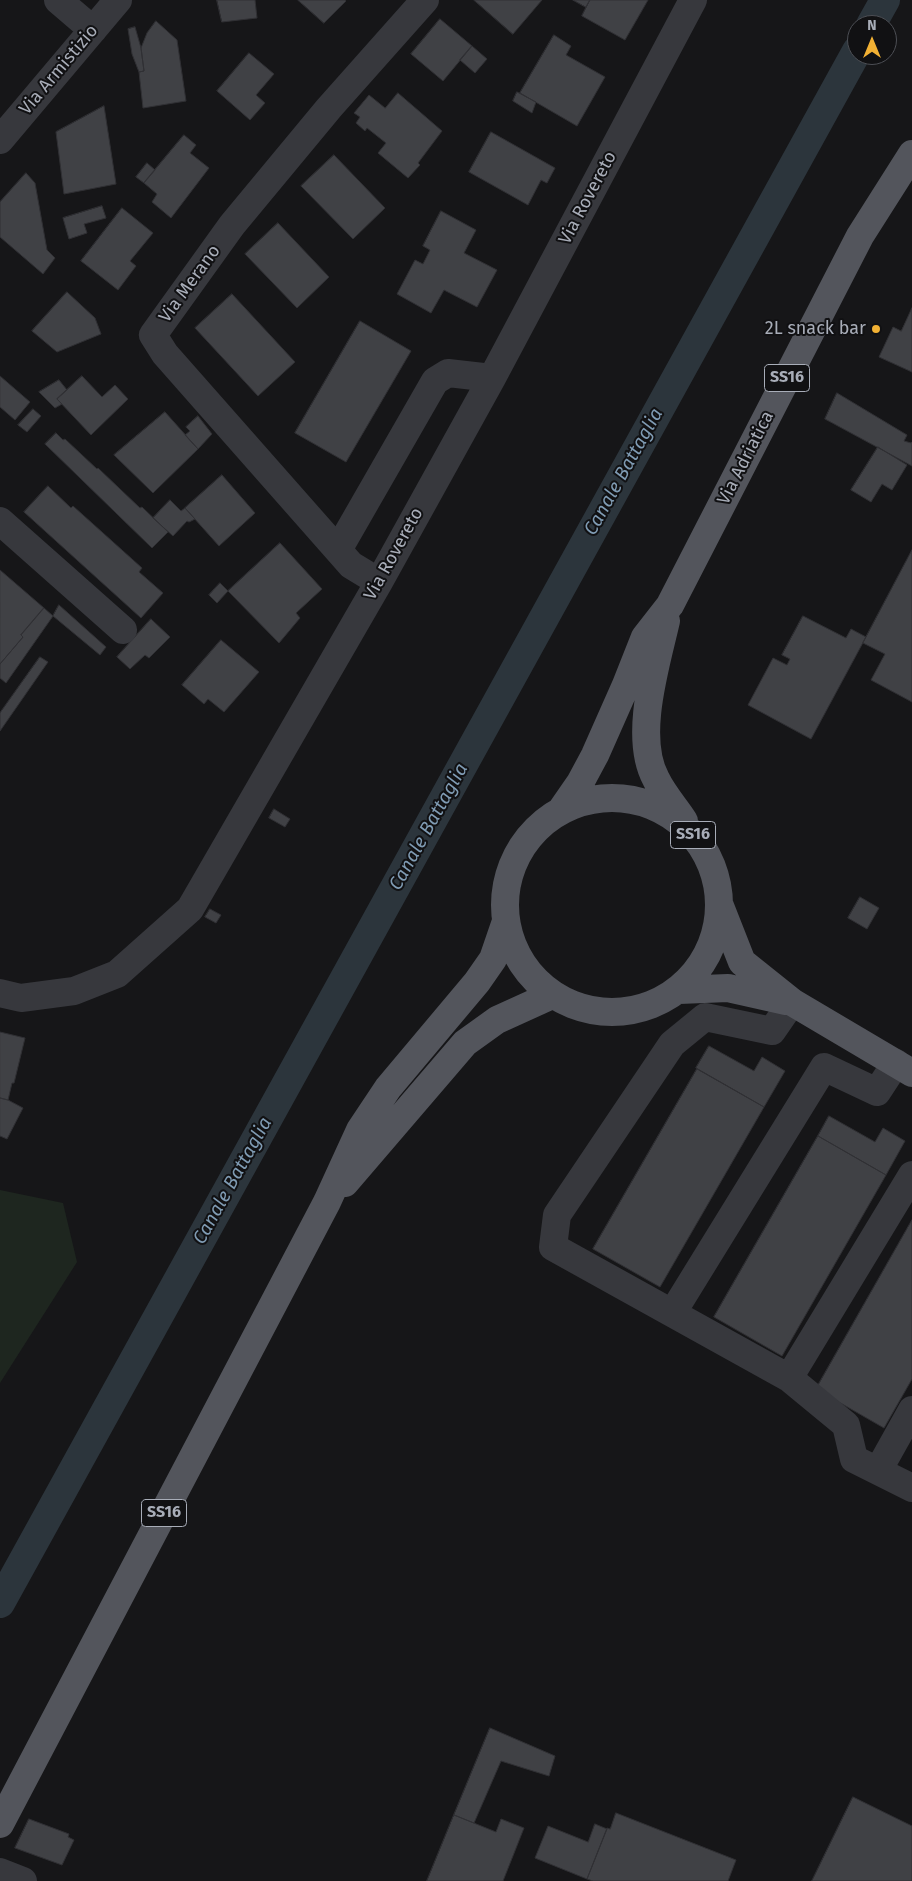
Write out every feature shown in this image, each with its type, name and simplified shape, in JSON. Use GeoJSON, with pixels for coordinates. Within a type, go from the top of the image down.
{"type":"FeatureCollection","features":[{"type":"Feature","properties":{"kind":"main road","name":"Via Adriatica"},"geometry":{"type":"LineString","coordinates":[[562,809],[580,783],[595,755],[626,685],[644,637],[670,605],[860,236],[912,154]]}},
{"type":"Feature","properties":{"kind":"main road","name":"Via Adriatica"},"geometry":{"type":"LineString","coordinates":[[670,605],[651,685],[648,709],[648,758],[655,779],[695,836]]}},
{"type":"Feature","properties":{"kind":"main road","name":"SS16"},"geometry":{"type":"LineString","coordinates":[[597,798],[633,800],[667,813],[695,836],[713,868],[720,904],[715,936],[701,966],[678,990],[649,1006],[616,1012],[583,1009],[552,995],[530,976],[514,952],[506,924],[505,890],[515,857],[535,830],[562,809],[597,798]]}},
{"type":"Feature","properties":{"kind":"main road"},"geometry":{"type":"LineString","coordinates":[[720,904],[742,962],[792,1002],[904,1068]]}},
{"type":"Feature","properties":{"kind":"main road","name":"SS16"},"geometry":{"type":"LineString","coordinates":[[0,1824],[327,1202],[360,1130],[388,1088],[477,982],[493,959],[506,924]]}},
{"type":"Feature","properties":{"kind":"main road"},"geometry":{"type":"LineString","coordinates":[[678,990],[728,988],[792,1002]]}},
{"type":"Feature","properties":{"kind":"main road","name":"SS16"},"geometry":{"type":"LineString","coordinates":[[327,1202],[355,1173],[465,1043],[497,1020],[552,995]]}},
{"type":"Feature","properties":{"kind":"street"},"geometry":{"type":"LineString","coordinates":[[58,0],[94,30]]}},
{"type":"Feature","properties":{"kind":"street","name":"Via Armistizio"},"geometry":{"type":"LineString","coordinates":[[0,140],[118,0]]}},
{"type":"Feature","properties":{"kind":"street","name":"Via Merano"},"geometry":{"type":"LineString","coordinates":[[379,582],[351,565],[165,354],[153,335],[232,225],[329,108],[425,0]]}},
{"type":"Feature","properties":{"kind":"street","name":"Via Rovereto"},"geometry":{"type":"LineString","coordinates":[[0,992],[21,998],[74,991],[117,974],[190,909],[379,582],[492,378],[693,0]]}},
{"type":"Feature","properties":{"kind":"street"},"geometry":{"type":"LineString","coordinates":[[338,550],[436,381],[448,373],[492,378]]}},
{"type":"Feature","properties":{"kind":"street"},"geometry":{"type":"LineString","coordinates":[[0,521],[123,630]]}},
{"type":"Feature","properties":{"kind":"street"},"geometry":{"type":"LineString","coordinates":[[792,1002],[772,1031],[705,1017],[672,1044],[558,1215],[553,1247],[789,1378],[846,1425],[854,1459],[912,1488]]}},
{"type":"Feature","properties":{"kind":"street"},"geometry":{"type":"LineString","coordinates":[[673,1312],[824,1068],[877,1092],[904,1068]]}},
{"type":"Feature","properties":{"kind":"street"},"geometry":{"type":"LineString","coordinates":[[789,1378],[912,1175]]}},
{"type":"Feature","properties":{"kind":"street"},"geometry":{"type":"LineString","coordinates":[[878,1471],[912,1410]]}},
{"type":"Feature","properties":{"kind":"street"},"geometry":{"type":"LineString","coordinates":[[0,1872],[23,1881]]}},
{"type":"Feature","properties":{"kind":"shaded area"},"geometry":{"type":"Polygon","coordinates":[[[0,1190],[63,1203],[77,1262],[0,1383],[0,1190]]]}},
{"type":"Feature","properties":{"kind":"building"},"geometry":{"type":"Polygon","coordinates":[[[217,0],[255,0],[257,18],[222,22],[217,0]]]}},
{"type":"Feature","properties":{"kind":"building"},"geometry":{"type":"Polygon","coordinates":[[[298,0],[345,0],[346,1],[324,23],[298,0]]]}},
{"type":"Feature","properties":{"kind":"building"},"geometry":{"type":"Polygon","coordinates":[[[474,0],[542,0],[513,34],[474,0]]]}},
{"type":"Feature","properties":{"kind":"building"},"geometry":{"type":"Polygon","coordinates":[[[573,0],[590,0],[586,7],[573,0]]]}},
{"type":"Feature","properties":{"kind":"building"},"geometry":{"type":"Polygon","coordinates":[[[590,0],[648,0],[625,40],[582,16],[590,0]]]}},
{"type":"Feature","properties":{"kind":"building"},"geometry":{"type":"Polygon","coordinates":[[[440,19],[472,46],[443,81],[411,54],[440,19]]]}},
{"type":"Feature","properties":{"kind":"building"},"geometry":{"type":"Polygon","coordinates":[[[156,21],[177,40],[186,101],[143,108],[139,72],[144,71],[141,48],[147,33],[156,21]]]}},
{"type":"Feature","properties":{"kind":"building"},"geometry":{"type":"Polygon","coordinates":[[[135,27],[141,48],[144,71],[139,72],[132,54],[128,29],[135,27]]]}},
{"type":"Feature","properties":{"kind":"building"},"geometry":{"type":"Polygon","coordinates":[[[554,35],[571,46],[566,55],[605,77],[577,126],[520,93],[554,35]]]}},
{"type":"Feature","properties":{"kind":"building"},"geometry":{"type":"Polygon","coordinates":[[[472,46],[487,59],[475,73],[460,60],[472,46]]]}},
{"type":"Feature","properties":{"kind":"building"},"geometry":{"type":"Polygon","coordinates":[[[249,53],[274,74],[256,95],[265,103],[250,120],[217,91],[249,53]]]}},
{"type":"Feature","properties":{"kind":"building"},"geometry":{"type":"Polygon","coordinates":[[[517,92],[536,102],[532,113],[513,101],[517,92]]]}},
{"type":"Feature","properties":{"kind":"building"},"geometry":{"type":"Polygon","coordinates":[[[398,93],[442,131],[418,163],[420,165],[408,178],[378,153],[386,143],[367,128],[365,131],[356,123],[360,117],[354,113],[369,95],[385,108],[398,93]]]}},
{"type":"Feature","properties":{"kind":"building"},"geometry":{"type":"Polygon","coordinates":[[[104,106],[116,184],[64,194],[56,132],[104,106]]]}},
{"type":"Feature","properties":{"kind":"building"},"geometry":{"type":"Polygon","coordinates":[[[491,132],[555,168],[547,183],[541,180],[528,205],[469,172],[491,132]]]}},
{"type":"Feature","properties":{"kind":"building"},"geometry":{"type":"Polygon","coordinates":[[[184,135],[196,145],[190,153],[209,168],[171,218],[152,202],[157,194],[144,183],[184,135]]]}},
{"type":"Feature","properties":{"kind":"building"},"geometry":{"type":"Polygon","coordinates":[[[334,155],[385,208],[353,239],[301,186],[334,155]]]}},
{"type":"Feature","properties":{"kind":"building"},"geometry":{"type":"Polygon","coordinates":[[[147,163],[155,170],[144,183],[136,177],[147,163]]]}},
{"type":"Feature","properties":{"kind":"building"},"geometry":{"type":"Polygon","coordinates":[[[26,173],[35,183],[47,250],[55,258],[43,274],[0,237],[0,202],[26,173]]]}},
{"type":"Feature","properties":{"kind":"building"},"geometry":{"type":"Polygon","coordinates":[[[102,206],[106,218],[84,224],[87,233],[69,239],[63,218],[102,206]]]}},
{"type":"Feature","properties":{"kind":"building"},"geometry":{"type":"Polygon","coordinates":[[[122,208],[153,233],[130,261],[136,266],[118,290],[81,261],[122,208]]]}},
{"type":"Feature","properties":{"kind":"building"},"geometry":{"type":"Polygon","coordinates":[[[441,211],[476,230],[464,253],[497,270],[477,307],[444,290],[431,313],[397,294],[415,260],[423,264],[430,250],[423,246],[441,211]]]}},
{"type":"Feature","properties":{"kind":"building"},"geometry":{"type":"Polygon","coordinates":[[[278,223],[329,277],[297,308],[245,254],[278,223]]]}},
{"type":"Feature","properties":{"kind":"building"},"geometry":{"type":"Polygon","coordinates":[[[67,292],[95,318],[101,334],[57,352],[32,331],[67,292]]]}},
{"type":"Feature","properties":{"kind":"building"},"geometry":{"type":"Polygon","coordinates":[[[232,294],[295,362],[258,396],[195,328],[232,294]]]}},
{"type":"Feature","properties":{"kind":"building"},"geometry":{"type":"Polygon","coordinates":[[[912,308],[912,372],[879,357],[893,327],[901,331],[912,308]]]}},
{"type":"Feature","properties":{"kind":"building"},"geometry":{"type":"Polygon","coordinates":[[[360,321],[411,351],[346,462],[295,433],[360,321]]]}},
{"type":"Feature","properties":{"kind":"building"},"geometry":{"type":"Polygon","coordinates":[[[0,376],[30,402],[15,420],[0,407],[0,376]]]}},
{"type":"Feature","properties":{"kind":"building"},"geometry":{"type":"Polygon","coordinates":[[[82,376],[102,397],[115,385],[128,399],[91,435],[57,399],[82,376]]]}},
{"type":"Feature","properties":{"kind":"building"},"geometry":{"type":"Polygon","coordinates":[[[59,380],[67,390],[57,399],[62,404],[55,408],[39,392],[59,380]]]}},
{"type":"Feature","properties":{"kind":"building"},"geometry":{"type":"Polygon","coordinates":[[[837,393],[907,435],[904,441],[912,442],[912,466],[825,419],[837,393]]]}},
{"type":"Feature","properties":{"kind":"building"},"geometry":{"type":"Polygon","coordinates":[[[33,409],[41,416],[27,432],[18,425],[33,409]]]}},
{"type":"Feature","properties":{"kind":"building"},"geometry":{"type":"Polygon","coordinates":[[[165,412],[198,449],[153,493],[114,455],[165,412]]]}},
{"type":"Feature","properties":{"kind":"building"},"geometry":{"type":"Polygon","coordinates":[[[198,416],[212,434],[198,449],[185,435],[190,431],[186,427],[198,416]]]}},
{"type":"Feature","properties":{"kind":"building"},"geometry":{"type":"Polygon","coordinates":[[[56,433],[98,468],[168,532],[152,548],[45,444],[56,433]]]}},
{"type":"Feature","properties":{"kind":"building"},"geometry":{"type":"Polygon","coordinates":[[[878,447],[907,465],[892,490],[882,484],[871,502],[851,490],[878,447]]]}},
{"type":"Feature","properties":{"kind":"building"},"geometry":{"type":"Polygon","coordinates":[[[222,475],[255,513],[219,546],[185,508],[222,475]]]}},
{"type":"Feature","properties":{"kind":"building"},"geometry":{"type":"Polygon","coordinates":[[[48,486],[142,568],[139,572],[163,593],[141,618],[24,512],[48,486]]]}},
{"type":"Feature","properties":{"kind":"building"},"geometry":{"type":"Polygon","coordinates":[[[170,500],[181,511],[185,508],[195,519],[187,521],[173,536],[153,518],[170,500]]]}},
{"type":"Feature","properties":{"kind":"building"},"geometry":{"type":"Polygon","coordinates":[[[280,543],[322,589],[296,613],[300,618],[279,643],[228,591],[280,543]]]}},
{"type":"Feature","properties":{"kind":"building"},"geometry":{"type":"Polygon","coordinates":[[[912,550],[912,702],[871,680],[885,654],[863,643],[912,550]]]}},
{"type":"Feature","properties":{"kind":"building"},"geometry":{"type":"Polygon","coordinates":[[[0,570],[44,608],[0,664],[0,570]]]}},
{"type":"Feature","properties":{"kind":"building"},"geometry":{"type":"Polygon","coordinates":[[[220,583],[228,591],[217,603],[209,595],[220,583]]]}},
{"type":"Feature","properties":{"kind":"building"},"geometry":{"type":"Polygon","coordinates":[[[59,605],[106,647],[100,655],[53,616],[59,605]]]}},
{"type":"Feature","properties":{"kind":"building"},"geometry":{"type":"Polygon","coordinates":[[[44,608],[53,616],[6,683],[0,678],[0,664],[44,608]]]}},
{"type":"Feature","properties":{"kind":"building"},"geometry":{"type":"Polygon","coordinates":[[[803,616],[846,638],[851,629],[866,637],[811,739],[748,705],[773,658],[787,665],[790,659],[782,655],[803,616]]]}},
{"type":"Feature","properties":{"kind":"building"},"geometry":{"type":"Polygon","coordinates":[[[151,619],[170,637],[149,658],[145,655],[130,669],[117,657],[151,619]]]}},
{"type":"Feature","properties":{"kind":"building"},"geometry":{"type":"Polygon","coordinates":[[[221,640],[259,672],[224,712],[208,699],[204,704],[182,685],[221,640]]]}},
{"type":"Feature","properties":{"kind":"building"},"geometry":{"type":"Polygon","coordinates":[[[40,657],[48,662],[0,731],[0,713],[40,657]]]}},
{"type":"Feature","properties":{"kind":"building"},"geometry":{"type":"Polygon","coordinates":[[[274,809],[290,819],[285,827],[269,818],[274,809]]]}},
{"type":"Feature","properties":{"kind":"building"},"geometry":{"type":"Polygon","coordinates":[[[860,897],[879,908],[867,929],[848,918],[860,897]]]}},
{"type":"Feature","properties":{"kind":"building"},"geometry":{"type":"Polygon","coordinates":[[[210,909],[221,915],[216,923],[205,917],[210,909]]]}},
{"type":"Feature","properties":{"kind":"building"},"geometry":{"type":"Polygon","coordinates":[[[0,1032],[25,1038],[8,1100],[0,1098],[0,1032]]]}},
{"type":"Feature","properties":{"kind":"building"},"geometry":{"type":"Polygon","coordinates":[[[709,1046],[754,1071],[762,1057],[785,1071],[764,1107],[696,1068],[709,1046]]]}},
{"type":"Feature","properties":{"kind":"building"},"geometry":{"type":"Polygon","coordinates":[[[697,1069],[764,1107],[660,1287],[593,1249],[697,1069]]]}},
{"type":"Feature","properties":{"kind":"building"},"geometry":{"type":"Polygon","coordinates":[[[0,1098],[23,1108],[7,1139],[0,1136],[0,1098]]]}},
{"type":"Feature","properties":{"kind":"building"},"geometry":{"type":"Polygon","coordinates":[[[829,1116],[875,1142],[883,1128],[905,1141],[886,1175],[818,1136],[829,1116]]]}},
{"type":"Feature","properties":{"kind":"building"},"geometry":{"type":"Polygon","coordinates":[[[818,1136],[886,1175],[782,1356],[714,1317],[818,1136]]]}},
{"type":"Feature","properties":{"kind":"building"},"geometry":{"type":"Polygon","coordinates":[[[912,1220],[912,1379],[884,1428],[816,1389],[912,1220]]]}},
{"type":"Feature","properties":{"kind":"building"},"geometry":{"type":"Polygon","coordinates":[[[490,1728],[555,1756],[549,1776],[501,1761],[474,1823],[454,1815],[490,1728]]]}},
{"type":"Feature","properties":{"kind":"building"},"geometry":{"type":"Polygon","coordinates":[[[853,1797],[912,1826],[912,1881],[812,1881],[853,1797]]]}},
{"type":"Feature","properties":{"kind":"building"},"geometry":{"type":"Polygon","coordinates":[[[616,1813],[736,1860],[728,1881],[593,1881],[587,1879],[607,1828],[610,1829],[616,1813]]]}},
{"type":"Feature","properties":{"kind":"building"},"geometry":{"type":"Polygon","coordinates":[[[454,1815],[496,1832],[501,1819],[524,1828],[503,1881],[427,1881],[454,1815]]]}},
{"type":"Feature","properties":{"kind":"building"},"geometry":{"type":"Polygon","coordinates":[[[29,1819],[69,1834],[68,1837],[74,1840],[62,1865],[15,1848],[29,1819]]]}},
{"type":"Feature","properties":{"kind":"building"},"geometry":{"type":"Polygon","coordinates":[[[595,1824],[607,1829],[587,1879],[535,1858],[548,1826],[588,1842],[595,1824]]]}},
{"type":"Feature","properties":{"kind":"waterway","name":"Canale Battaglia"},"geometry":{"type":"LineString","coordinates":[[877,15],[885,0]]}},
{"type":"Feature","properties":{"kind":"waterway","name":"Canale Battaglia"},"geometry":{"type":"LineString","coordinates":[[0,1603],[849,65]]}},
{"type":"Feature","properties":{"kind":"place","name":"2L snack bar"},"geometry":{"type":"Point","coordinates":[876,329]}}]}
